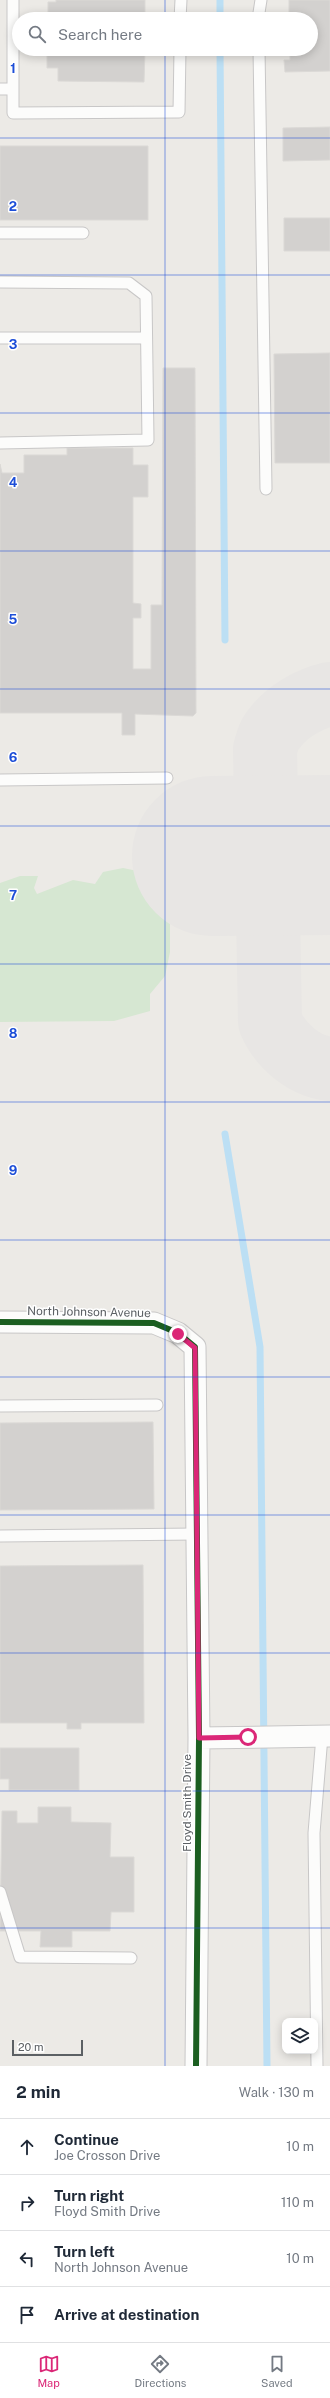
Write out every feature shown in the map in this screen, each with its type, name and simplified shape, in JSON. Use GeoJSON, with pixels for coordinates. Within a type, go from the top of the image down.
{"type":"FeatureCollection","features":[{"type":"Feature","properties":{"kind":"street","name":"North Johnson Avenue"},"geometry":{"type":"LineString","coordinates":[[0,1322],[154,1324],[178,1334],[195,1348]]}},
{"type":"Feature","properties":{"kind":"street","name":"Floyd Smith Drive"},"geometry":{"type":"LineString","coordinates":[[195,1348],[199,1738],[196,2066]]}},
{"type":"Feature","properties":{"kind":"street"},"geometry":{"type":"LineString","coordinates":[[199,1738],[318,1736]]}},
{"type":"Feature","properties":{"kind":"lane"},"geometry":{"type":"LineString","coordinates":[[13,0],[13,12]]}},
{"type":"Feature","properties":{"kind":"lane"},"geometry":{"type":"LineString","coordinates":[[180,12],[181,0]]}},
{"type":"Feature","properties":{"kind":"lane"},"geometry":{"type":"LineString","coordinates":[[259,12],[261,0]]}},
{"type":"Feature","properties":{"kind":"lane"},"geometry":{"type":"LineString","coordinates":[[13,56],[13,113],[179,112],[180,56]]}},
{"type":"Feature","properties":{"kind":"lane"},"geometry":{"type":"LineString","coordinates":[[259,56],[266,490]]}},
{"type":"Feature","properties":{"kind":"lane"},"geometry":{"type":"LineString","coordinates":[[0,90],[13,89]]}},
{"type":"Feature","properties":{"kind":"lane"},"geometry":{"type":"LineString","coordinates":[[0,233],[83,233]]}},
{"type":"Feature","properties":{"kind":"lane"},"geometry":{"type":"LineString","coordinates":[[0,282],[130,283],[146,296],[148,440],[0,443]]}},
{"type":"Feature","properties":{"kind":"lane"},"geometry":{"type":"LineString","coordinates":[[0,338],[146,338]]}},
{"type":"Feature","properties":{"kind":"lane"},"geometry":{"type":"LineString","coordinates":[[0,780],[167,778]]}},
{"type":"Feature","properties":{"kind":"lane"},"geometry":{"type":"LineString","coordinates":[[0,1406],[157,1405]]}},
{"type":"Feature","properties":{"kind":"lane"},"geometry":{"type":"LineString","coordinates":[[0,1536],[196,1534]]}},
{"type":"Feature","properties":{"kind":"lane"},"geometry":{"type":"LineString","coordinates":[[317,2066],[314,1833],[318,1736]]}},
{"type":"Feature","properties":{"kind":"lane"},"geometry":{"type":"LineString","coordinates":[[0,1892],[20,1957],[131,1958]]}},
{"type":"Feature","properties":{"kind":"green space"},"geometry":{"type":"Polygon","coordinates":[[[123,868],[157,875],[170,873],[170,952],[165,976],[150,994],[150,1011],[114,1021],[0,1022],[0,883],[20,876],[38,876],[34,888],[37,894],[73,880],[95,884],[103,872],[123,868]]]}},
{"type":"Feature","properties":{"kind":"building"},"geometry":{"type":"Polygon","coordinates":[[[56,0],[145,0],[145,12],[48,12],[48,2],[56,2],[56,0]]]}},
{"type":"Feature","properties":{"kind":"building"},"geometry":{"type":"Polygon","coordinates":[[[289,0],[330,0],[330,71],[285,72],[284,60],[290,60],[290,56],[318,56],[318,12],[289,12],[289,0]]]}},
{"type":"Feature","properties":{"kind":"building"},"geometry":{"type":"Polygon","coordinates":[[[47,56],[145,56],[144,82],[58,81],[58,68],[47,68],[47,56]]]}},
{"type":"Feature","properties":{"kind":"building"},"geometry":{"type":"Polygon","coordinates":[[[330,127],[330,160],[283,161],[283,128],[330,127]]]}},
{"type":"Feature","properties":{"kind":"building"},"geometry":{"type":"Polygon","coordinates":[[[0,146],[148,146],[148,220],[0,220],[0,146]]]}},
{"type":"Feature","properties":{"kind":"building"},"geometry":{"type":"Polygon","coordinates":[[[284,218],[330,218],[330,251],[284,251],[284,218]]]}},
{"type":"Feature","properties":{"kind":"building"},"geometry":{"type":"Polygon","coordinates":[[[330,353],[330,463],[275,463],[274,354],[330,353]]]}},
{"type":"Feature","properties":{"kind":"building"},"geometry":{"type":"Polygon","coordinates":[[[163,368],[195,368],[196,713],[193,716],[135,714],[135,735],[122,735],[122,713],[0,713],[0,464],[2,473],[24,473],[24,455],[67,455],[67,448],[133,448],[133,465],[148,465],[148,497],[133,497],[133,603],[141,604],[141,618],[133,618],[133,669],[151,669],[151,605],[162,605],[163,368]]]}},
{"type":"Feature","properties":{"kind":"building"},"geometry":{"type":"Polygon","coordinates":[[[153,1422],[154,1509],[0,1510],[0,1423],[153,1422]]]}},
{"type":"Feature","properties":{"kind":"building"},"geometry":{"type":"Polygon","coordinates":[[[143,1565],[144,1723],[81,1723],[81,1729],[67,1729],[67,1723],[0,1723],[0,1566],[143,1565]]]}},
{"type":"Feature","properties":{"kind":"building"},"geometry":{"type":"Polygon","coordinates":[[[0,1748],[79,1748],[79,1790],[9,1790],[9,1779],[0,1779],[0,1748]]]}},
{"type":"Feature","properties":{"kind":"building"},"geometry":{"type":"Polygon","coordinates":[[[38,1807],[71,1807],[71,1822],[111,1823],[110,1857],[134,1857],[134,1912],[111,1912],[110,1931],[72,1931],[72,1947],[40,1947],[41,1931],[0,1931],[2,1811],[17,1811],[17,1823],[38,1823],[38,1807]]]}},
{"type":"Feature","properties":{"kind":"waterway"},"geometry":{"type":"LineString","coordinates":[[220,0],[220,12]]}},
{"type":"Feature","properties":{"kind":"waterway"},"geometry":{"type":"LineString","coordinates":[[220,56],[225,640]]}},
{"type":"Feature","properties":{"kind":"waterway"},"geometry":{"type":"LineString","coordinates":[[225,1134],[260,1347],[267,2066]]}},
{"type":"Feature","properties":{"kind":"taxiway"},"geometry":{"type":"LineString","coordinates":[[330,694],[314,699],[292,711],[271,733],[265,749],[270,1022],[280,1039],[294,1053],[311,1064],[330,1069]]}},
{"type":"Feature","properties":{"kind":"runway"},"geometry":{"type":"LineString","coordinates":[[212,856],[330,855]]}},
{"type":"Feature","properties":{"kind":"cycle path"},"geometry":{"type":"LineString","coordinates":[[0,1322],[154,1323],[178,1333],[195,1347],[199,1738],[196,2066]]}},
{"type":"Feature","properties":{"kind":"route"},"geometry":{"type":"LineString","coordinates":[[178,1334],[195,1348],[199,1738],[248,1737]]}}]}
